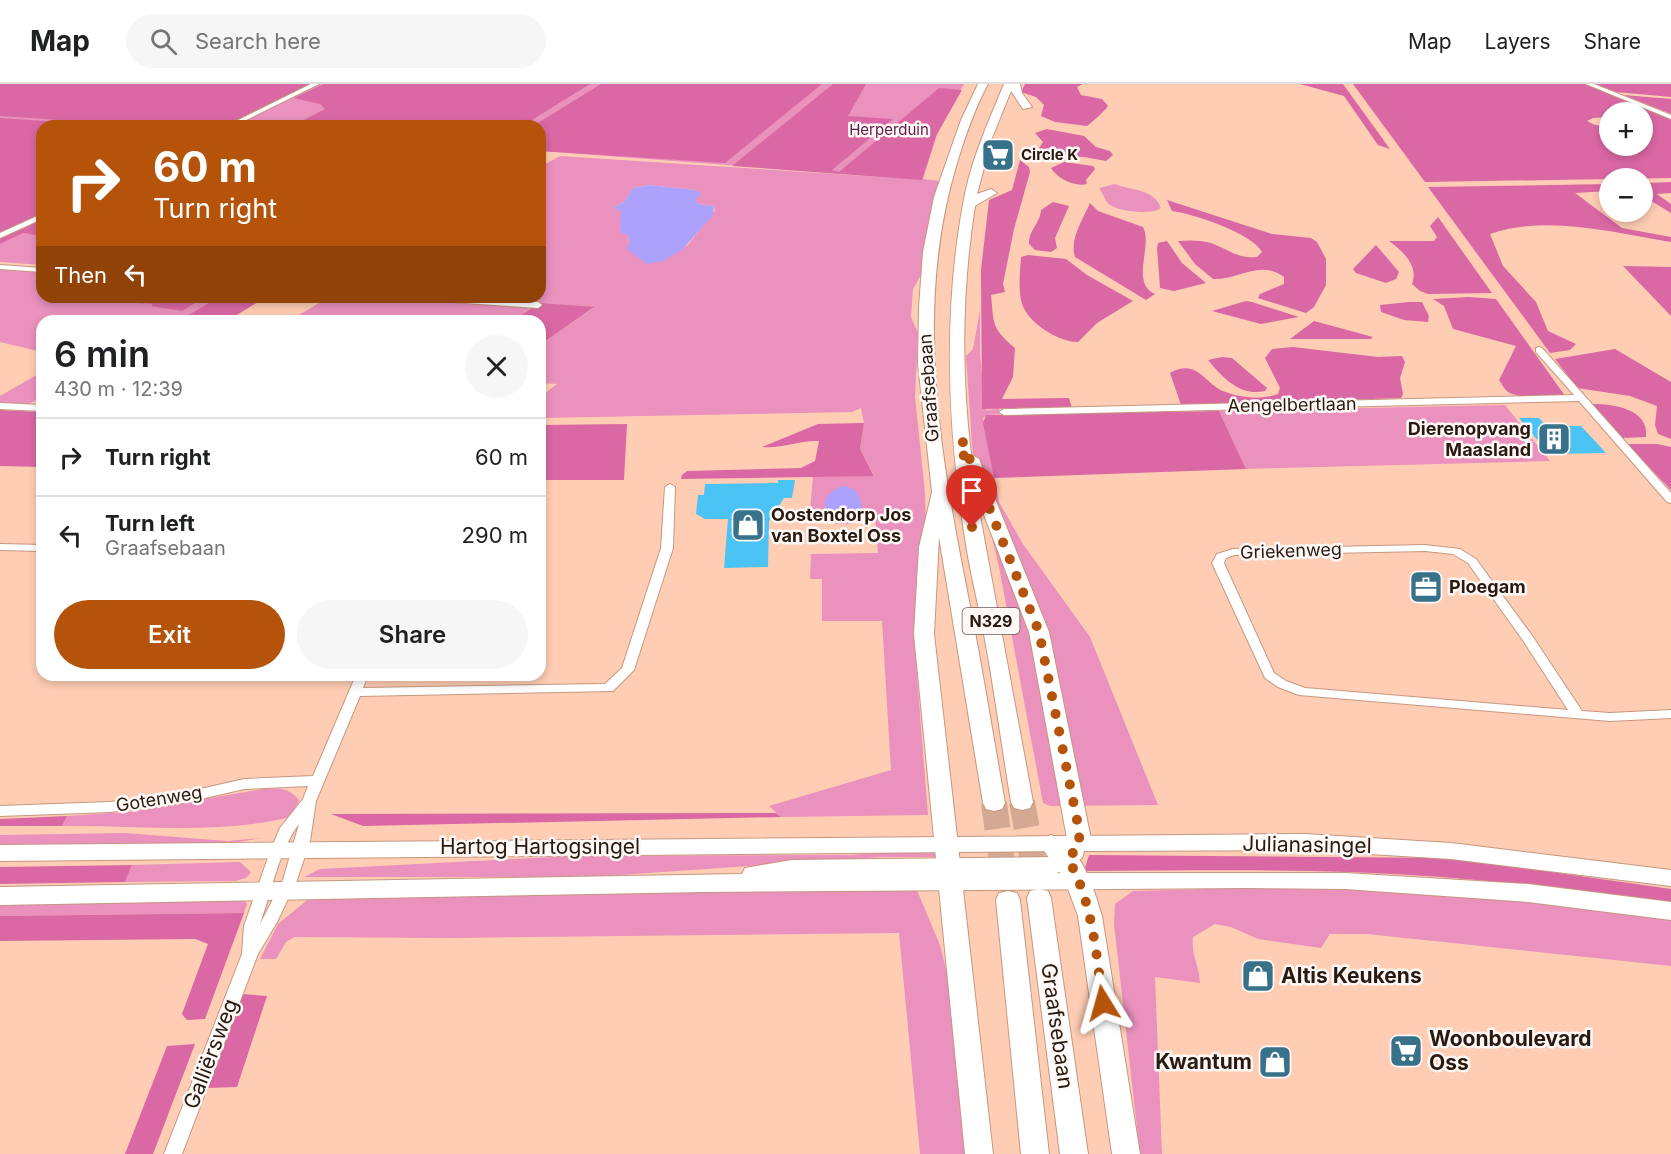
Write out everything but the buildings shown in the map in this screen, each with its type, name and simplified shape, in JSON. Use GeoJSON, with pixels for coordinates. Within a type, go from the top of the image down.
{"type":"FeatureCollection","features":[{"type":"Feature","properties":{"kind":"main road","name":"Graafsebaan"},"geometry":{"type":"LineString","coordinates":[[983,84],[951,159],[934,228],[925,308],[925,367],[939,492],[994,803]]}},
{"type":"Feature","properties":{"kind":"main road","name":"Graafsebaan"},"geometry":{"type":"LineString","coordinates":[[1009,84],[986,138],[968,205],[960,267],[955,358],[975,546],[991,619],[1023,802]]}},
{"type":"Feature","properties":{"kind":"main road"},"geometry":{"type":"LineString","coordinates":[[1015,84],[1017,93],[1027,107]]}},
{"type":"Feature","properties":{"kind":"main road"},"geometry":{"type":"LineString","coordinates":[[968,205],[991,193]]}},
{"type":"Feature","properties":{"kind":"main road","name":"N329"},"geometry":{"type":"LineString","coordinates":[[962,440],[1039,632],[1070,857],[1090,916],[1126,1154]]}},
{"type":"Feature","properties":{"kind":"main road","name":"N329"},"geometry":{"type":"LineString","coordinates":[[939,492],[930,522],[926,556],[924,634],[979,1154]]}},
{"type":"Feature","properties":{"kind":"main road","name":"Graafsebaan"},"geometry":{"type":"LineString","coordinates":[[1039,898],[1074,1154]]}},
{"type":"Feature","properties":{"kind":"main road","name":"Graafsebaan"},"geometry":{"type":"LineString","coordinates":[[1008,900],[1035,1154]]}},
{"type":"Feature","properties":{"kind":"street"},"geometry":{"type":"LineString","coordinates":[[241,120],[316,84]]}},
{"type":"Feature","properties":{"kind":"street"},"geometry":{"type":"LineString","coordinates":[[1589,84],[1671,117]]}},
{"type":"Feature","properties":{"kind":"street"},"geometry":{"type":"LineString","coordinates":[[0,236],[36,219]]}},
{"type":"Feature","properties":{"kind":"street"},"geometry":{"type":"LineString","coordinates":[[0,267],[36,270]]}},
{"type":"Feature","properties":{"kind":"street"},"geometry":{"type":"LineString","coordinates":[[509,303],[538,305]]}},
{"type":"Feature","properties":{"kind":"street"},"geometry":{"type":"LineString","coordinates":[[1539,350],[1671,500]]}},
{"type":"Feature","properties":{"kind":"street","name":"Aengelbertlaan"},"geometry":{"type":"LineString","coordinates":[[1004,412],[1580,398]]}},
{"type":"Feature","properties":{"kind":"street"},"geometry":{"type":"LineString","coordinates":[[0,406],[36,408]]}},
{"type":"Feature","properties":{"kind":"street"},"geometry":{"type":"LineString","coordinates":[[356,692],[608,688],[628,670],[667,548],[670,487]]}},
{"type":"Feature","properties":{"kind":"street"},"geometry":{"type":"LineString","coordinates":[[0,546],[36,548]]}},
{"type":"Feature","properties":{"kind":"street","name":"Griekenweg"},"geometry":{"type":"LineString","coordinates":[[1578,715],[1529,640],[1472,561],[1456,551],[1425,548],[1233,552],[1221,556],[1218,563],[1269,675],[1282,684],[1304,692],[1578,715],[1610,717],[1671,714]]}},
{"type":"Feature","properties":{"kind":"street","name":"Galliërsweg"},"geometry":{"type":"LineString","coordinates":[[250,954],[252,926],[262,890],[278,849],[285,832],[309,801],[360,681]]}},
{"type":"Feature","properties":{"kind":"street","name":"Gotenweg"},"geometry":{"type":"LineString","coordinates":[[0,811],[110,807],[183,798],[244,784],[318,781]]}},
{"type":"Feature","properties":{"kind":"street","name":"Galliërsweg"},"geometry":{"type":"LineString","coordinates":[[173,1154],[250,954],[268,928],[301,849],[307,832],[309,801]]}},
{"type":"Feature","properties":{"kind":"street","name":"Julianasingel"},"geometry":{"type":"LineString","coordinates":[[949,864],[1305,842],[1450,851],[1671,878]]}},
{"type":"Feature","properties":{"kind":"street","name":"Hartog Hartogsingel"},"geometry":{"type":"LineString","coordinates":[[0,853],[301,849],[949,864]]}},
{"type":"Feature","properties":{"kind":"street","name":"Julianasingel"},"geometry":{"type":"LineString","coordinates":[[1070,857],[1345,881],[1528,893],[1671,911]]}},
{"type":"Feature","properties":{"kind":"street","name":"Hartog Hartogsingel"},"geometry":{"type":"LineString","coordinates":[[0,896],[704,883],[1070,857]]}},
{"type":"Feature","properties":{"kind":"green space","name":"Herperduin"},"geometry":{"type":"Polygon","coordinates":[[[0,84],[964,84],[940,125],[923,179],[940,181],[922,273],[913,289],[911,317],[918,333],[915,397],[925,493],[926,528],[916,663],[928,815],[781,817],[769,806],[891,770],[882,621],[822,621],[822,579],[810,579],[811,554],[878,553],[875,515],[851,523],[839,524],[827,521],[810,511],[813,476],[874,475],[860,449],[864,423],[861,408],[852,412],[546,418],[546,392],[557,384],[546,383],[546,341],[593,308],[532,303],[546,303],[546,164],[560,156],[912,179],[546,151],[546,120],[36,120],[36,265],[0,262],[0,84]],[[649,185],[633,188],[624,202],[614,207],[622,212],[620,231],[628,235],[629,243],[665,258],[688,245],[715,210],[714,206],[698,204],[695,200],[696,190],[649,185]]]}},
{"type":"Feature","properties":{"kind":"green space"},"geometry":{"type":"Polygon","coordinates":[[[0,84],[312,84],[237,120],[60,120],[0,116],[0,84]]]}},
{"type":"Feature","properties":{"kind":"green space"},"geometry":{"type":"Polygon","coordinates":[[[324,84],[590,84],[532,120],[304,120],[325,109],[320,104],[294,98],[324,84]]]}},
{"type":"Feature","properties":{"kind":"green space"},"geometry":{"type":"Polygon","coordinates":[[[601,84],[822,84],[725,163],[546,151],[546,120],[543,120],[601,84]]]}},
{"type":"Feature","properties":{"kind":"green space","name":"Herperduin"},"geometry":{"type":"Polygon","coordinates":[[[833,84],[866,84],[848,116],[893,119],[832,170],[839,172],[939,88],[962,90],[936,136],[922,180],[732,166],[833,84]]]}},
{"type":"Feature","properties":{"kind":"green space"},"geometry":{"type":"Polygon","coordinates":[[[1025,84],[1083,84],[1077,87],[1081,95],[1102,99],[1108,106],[1087,126],[1055,122],[1041,116],[1044,105],[1036,97],[1021,92],[1025,84]]]}},
{"type":"Feature","properties":{"kind":"green space"},"geometry":{"type":"Polygon","coordinates":[[[1300,84],[1343,84],[1390,149],[1378,145],[1344,96],[1300,84]]]}},
{"type":"Feature","properties":{"kind":"green space"},"geometry":{"type":"Polygon","coordinates":[[[1353,84],[1585,84],[1631,102],[1599,102],[1599,118],[1587,121],[1599,125],[1599,156],[1653,156],[1653,111],[1671,118],[1671,178],[1653,178],[1653,168],[1599,168],[1599,179],[1425,182],[1353,84]]]}},
{"type":"Feature","properties":{"kind":"green space"},"geometry":{"type":"Polygon","coordinates":[[[1595,84],[1671,84],[1671,97],[1616,92],[1595,84]]]}},
{"type":"Feature","properties":{"kind":"green space"},"geometry":{"type":"Polygon","coordinates":[[[1624,95],[1671,99],[1671,114],[1653,107],[1653,102],[1641,102],[1624,95]]]}},
{"type":"Feature","properties":{"kind":"green space"},"geometry":{"type":"Polygon","coordinates":[[[0,118],[36,120],[36,216],[0,233],[0,118]]]}},
{"type":"Feature","properties":{"kind":"green space"},"geometry":{"type":"Polygon","coordinates":[[[1047,129],[1084,136],[1096,147],[1110,151],[1113,155],[1106,161],[1084,157],[1043,155],[1039,148],[1043,142],[1035,133],[1047,129]]]}},
{"type":"Feature","properties":{"kind":"green space"},"geometry":{"type":"Polygon","coordinates":[[[1020,160],[1029,167],[1030,172],[1014,229],[1003,284],[1005,292],[991,295],[995,325],[1015,348],[1013,377],[1002,399],[1069,398],[1072,408],[982,409],[981,270],[989,200],[1012,190],[1020,160]]]}},
{"type":"Feature","properties":{"kind":"green space"},"geometry":{"type":"Polygon","coordinates":[[[1064,162],[1093,166],[1095,169],[1086,180],[1087,184],[1067,181],[1051,168],[1064,162]]]}},
{"type":"Feature","properties":{"kind":"green space"},"geometry":{"type":"Polygon","coordinates":[[[1671,182],[1671,193],[1657,194],[1671,204],[1671,213],[1653,202],[1653,183],[1671,182]]]}},
{"type":"Feature","properties":{"kind":"green space"},"geometry":{"type":"Polygon","coordinates":[[[1115,184],[1147,193],[1161,208],[1143,212],[1113,207],[1099,188],[1115,184]]]}},
{"type":"Feature","properties":{"kind":"green space"},"geometry":{"type":"Polygon","coordinates":[[[1599,184],[1599,192],[1575,193],[1599,211],[1599,222],[1614,222],[1622,228],[1671,237],[1671,242],[1604,230],[1557,225],[1512,228],[1490,234],[1503,266],[1536,302],[1548,331],[1576,344],[1570,350],[1550,353],[1428,187],[1599,184]]]}},
{"type":"Feature","properties":{"kind":"green space"},"geometry":{"type":"Polygon","coordinates":[[[1167,200],[1272,234],[1311,238],[1317,242],[1326,259],[1326,285],[1314,307],[1306,313],[1258,298],[1260,294],[1284,284],[1284,277],[1275,272],[1258,270],[1213,279],[1195,264],[1178,241],[1207,242],[1233,253],[1250,257],[1257,257],[1262,252],[1247,238],[1235,231],[1208,220],[1172,211],[1167,200]]]}},
{"type":"Feature","properties":{"kind":"green space"},"geometry":{"type":"Polygon","coordinates":[[[1053,202],[1069,206],[1055,238],[1057,248],[1051,252],[1035,250],[1029,244],[1031,234],[1041,210],[1053,202]]]}},
{"type":"Feature","properties":{"kind":"green space"},"geometry":{"type":"Polygon","coordinates":[[[1090,203],[1098,211],[1143,227],[1146,244],[1144,282],[1155,294],[1146,300],[1075,257],[1075,237],[1090,203]]]}},
{"type":"Feature","properties":{"kind":"green space"},"geometry":{"type":"Polygon","coordinates":[[[1438,217],[1492,293],[1428,294],[1412,284],[1414,277],[1411,265],[1404,254],[1389,241],[1434,241],[1437,237],[1430,226],[1438,217]]]}},
{"type":"Feature","properties":{"kind":"green space"},"geometry":{"type":"Polygon","coordinates":[[[36,222],[36,235],[23,233],[0,244],[0,239],[36,222]]]}},
{"type":"Feature","properties":{"kind":"green space"},"geometry":{"type":"Polygon","coordinates":[[[1167,241],[1182,263],[1206,283],[1174,291],[1160,288],[1157,248],[1158,243],[1167,241]]]}},
{"type":"Feature","properties":{"kind":"green space"},"geometry":{"type":"Polygon","coordinates":[[[1376,245],[1399,272],[1396,279],[1386,283],[1356,273],[1353,269],[1376,245]]]}},
{"type":"Feature","properties":{"kind":"green space"},"geometry":{"type":"Polygon","coordinates":[[[1028,255],[1066,259],[1087,275],[1133,301],[1097,323],[1078,342],[1062,339],[1038,325],[1022,304],[1021,257],[1028,255]]]}},
{"type":"Feature","properties":{"kind":"green space"},"geometry":{"type":"Polygon","coordinates":[[[1623,266],[1671,267],[1671,316],[1623,266]]]}},
{"type":"Feature","properties":{"kind":"green space"},"geometry":{"type":"Polygon","coordinates":[[[0,269],[36,272],[36,303],[154,304],[152,306],[209,303],[188,315],[36,315],[36,351],[0,342],[0,269]]]}},
{"type":"Feature","properties":{"kind":"green space"},"geometry":{"type":"Polygon","coordinates":[[[1469,297],[1496,299],[1568,400],[1529,398],[1507,391],[1499,380],[1516,346],[1453,329],[1444,306],[1433,299],[1469,297]]]}},
{"type":"Feature","properties":{"kind":"green space"},"geometry":{"type":"Polygon","coordinates":[[[1246,301],[1299,317],[1261,324],[1212,311],[1246,301]]]}},
{"type":"Feature","properties":{"kind":"green space"},"geometry":{"type":"Polygon","coordinates":[[[1422,302],[1429,316],[1428,322],[1404,320],[1381,312],[1380,305],[1422,302]]]}},
{"type":"Feature","properties":{"kind":"green space"},"geometry":{"type":"Polygon","coordinates":[[[138,303],[195,303],[182,311],[151,306],[153,304],[138,303]]]}},
{"type":"Feature","properties":{"kind":"green space"},"geometry":{"type":"Polygon","coordinates":[[[209,303],[256,303],[237,315],[188,315],[209,303]]]}},
{"type":"Feature","properties":{"kind":"green space"},"geometry":{"type":"Polygon","coordinates":[[[319,303],[474,303],[532,307],[521,315],[299,315],[319,303]]]}},
{"type":"Feature","properties":{"kind":"green space"},"geometry":{"type":"Polygon","coordinates":[[[539,303],[594,307],[546,341],[546,315],[521,315],[539,303]]]}},
{"type":"Feature","properties":{"kind":"green space"},"geometry":{"type":"Polygon","coordinates":[[[980,310],[980,355],[986,410],[999,409],[1000,414],[987,415],[983,418],[999,502],[1023,544],[1090,637],[1158,805],[1050,806],[1043,803],[999,567],[973,458],[966,356],[973,349],[980,310]]]}},
{"type":"Feature","properties":{"kind":"green space"},"geometry":{"type":"Polygon","coordinates":[[[1314,321],[1373,337],[1371,339],[1290,339],[1314,321]]]}},
{"type":"Feature","properties":{"kind":"green space"},"geometry":{"type":"Polygon","coordinates":[[[1293,347],[1378,357],[1402,356],[1405,362],[1400,378],[1403,394],[1401,398],[1181,405],[1170,373],[1187,368],[1200,373],[1223,391],[1236,395],[1258,398],[1278,394],[1280,388],[1265,358],[1272,349],[1293,347]]]}},
{"type":"Feature","properties":{"kind":"green space"},"geometry":{"type":"Polygon","coordinates":[[[1615,349],[1671,382],[1671,439],[1658,434],[1655,425],[1657,406],[1630,396],[1577,388],[1555,359],[1615,349]]]}},
{"type":"Feature","properties":{"kind":"green space"},"geometry":{"type":"Polygon","coordinates":[[[1222,357],[1232,358],[1267,388],[1265,391],[1248,391],[1232,384],[1208,360],[1222,357]]]}},
{"type":"Feature","properties":{"kind":"green space"},"geometry":{"type":"Polygon","coordinates":[[[36,375],[36,400],[29,404],[0,403],[0,396],[36,375]]]}},
{"type":"Feature","properties":{"kind":"green space"},"geometry":{"type":"Polygon","coordinates":[[[1591,404],[1618,407],[1635,414],[1642,420],[1646,437],[1622,438],[1591,404]]]}},
{"type":"Feature","properties":{"kind":"green space"},"geometry":{"type":"Polygon","coordinates":[[[1505,405],[1550,461],[1246,469],[1219,411],[1505,405]]]}},
{"type":"Feature","properties":{"kind":"green space"},"geometry":{"type":"Polygon","coordinates":[[[0,410],[36,412],[36,467],[0,466],[0,410]]]}},
{"type":"Feature","properties":{"kind":"green space"},"geometry":{"type":"Polygon","coordinates":[[[1219,411],[1246,469],[994,478],[983,423],[986,415],[1219,411]]]}},
{"type":"Feature","properties":{"kind":"green space"},"geometry":{"type":"Polygon","coordinates":[[[864,423],[860,449],[874,476],[681,479],[687,471],[801,468],[815,461],[819,441],[762,447],[818,424],[864,423]]]}},
{"type":"Feature","properties":{"kind":"green space"},"geometry":{"type":"Polygon","coordinates":[[[627,424],[624,480],[546,480],[546,425],[627,424]]]}},
{"type":"Feature","properties":{"kind":"green space"},"geometry":{"type":"Polygon","coordinates":[[[1627,444],[1657,444],[1671,447],[1671,490],[1627,444]]]}},
{"type":"Feature","properties":{"kind":"green space"},"geometry":{"type":"Polygon","coordinates":[[[263,789],[283,789],[299,800],[291,817],[234,826],[177,828],[62,826],[67,816],[127,812],[263,789]]]}},
{"type":"Feature","properties":{"kind":"green space"},"geometry":{"type":"Polygon","coordinates":[[[776,813],[781,817],[363,826],[331,814],[776,813]]]}},
{"type":"Feature","properties":{"kind":"green space"},"geometry":{"type":"Polygon","coordinates":[[[67,816],[62,826],[0,826],[0,819],[67,816]]]}},
{"type":"Feature","properties":{"kind":"green space"},"geometry":{"type":"Polygon","coordinates":[[[125,833],[227,841],[262,838],[221,845],[0,845],[0,835],[125,833]]]}},
{"type":"Feature","properties":{"kind":"green space"},"geometry":{"type":"Polygon","coordinates":[[[941,849],[943,857],[882,857],[591,877],[304,877],[320,869],[573,856],[850,855],[941,849]]]}},
{"type":"Feature","properties":{"kind":"green space"},"geometry":{"type":"Polygon","coordinates":[[[1089,855],[1453,858],[1671,889],[1671,904],[1591,892],[1430,876],[1283,871],[1084,871],[1089,855]]]}},
{"type":"Feature","properties":{"kind":"green space"},"geometry":{"type":"Polygon","coordinates":[[[240,862],[251,872],[246,878],[235,881],[125,882],[132,865],[240,862]]]}},
{"type":"Feature","properties":{"kind":"green space"},"geometry":{"type":"Polygon","coordinates":[[[132,865],[125,882],[0,884],[0,867],[132,865]]]}},
{"type":"Feature","properties":{"kind":"green space"},"geometry":{"type":"Polygon","coordinates":[[[916,888],[940,945],[955,1005],[972,1154],[920,1154],[899,933],[451,938],[294,937],[286,942],[276,959],[260,959],[278,924],[311,897],[916,888]]]}},
{"type":"Feature","properties":{"kind":"green space"},"geometry":{"type":"Polygon","coordinates":[[[1246,888],[1402,891],[1496,898],[1671,919],[1671,966],[1367,934],[1330,934],[1321,948],[1258,939],[1231,927],[1215,924],[1193,937],[1193,950],[1200,983],[1155,977],[1162,1154],[1140,1154],[1114,924],[1115,904],[1133,891],[1246,888]]]}},
{"type":"Feature","properties":{"kind":"green space"},"geometry":{"type":"Polygon","coordinates":[[[243,899],[247,904],[244,913],[0,916],[0,903],[243,899]]]}},
{"type":"Feature","properties":{"kind":"green space"},"geometry":{"type":"Polygon","coordinates":[[[244,913],[205,1019],[187,1020],[182,1014],[208,944],[195,939],[0,941],[0,916],[244,913]]]}},
{"type":"Feature","properties":{"kind":"green space"},"geometry":{"type":"Polygon","coordinates":[[[242,994],[267,996],[237,1087],[207,1088],[242,994]]]}},
{"type":"Feature","properties":{"kind":"green space"},"geometry":{"type":"Polygon","coordinates":[[[195,1044],[153,1154],[125,1154],[167,1046],[195,1044]]]}},
{"type":"Feature","properties":{"kind":"shaded area"},"geometry":{"type":"Polygon","coordinates":[[[649,185],[696,190],[701,194],[695,200],[698,204],[714,206],[713,215],[682,250],[663,261],[647,264],[627,249],[628,235],[620,232],[621,212],[614,207],[624,202],[633,188],[649,185]]]}},
{"type":"Feature","properties":{"kind":"shaded area"},"geometry":{"type":"Polygon","coordinates":[[[842,486],[856,491],[862,508],[862,513],[846,520],[825,515],[827,497],[842,486]]]}},
{"type":"Feature","properties":{"kind":"tunnel"},"geometry":{"type":"LineString","coordinates":[[1022,802],[1037,883]]}},
{"type":"Feature","properties":{"kind":"tunnel"},"geometry":{"type":"LineString","coordinates":[[994,803],[1005,884]]}},
{"type":"Feature","properties":{"kind":"place","name":"Circle K"},"geometry":{"type":"Point","coordinates":[998,155]}},
{"type":"Feature","properties":{"kind":"place","name":"Dierenopvang Maasland"},"geometry":{"type":"Point","coordinates":[1554,439]}},
{"type":"Feature","properties":{"kind":"place","name":"Oostendorp Jos van Boxtel Oss"},"geometry":{"type":"Point","coordinates":[748,525]}},
{"type":"Feature","properties":{"kind":"place","name":"Ploegam"},"geometry":{"type":"Point","coordinates":[1426,587]}},
{"type":"Feature","properties":{"kind":"place","name":"Altis Keukens"},"geometry":{"type":"Point","coordinates":[1258,976]}},
{"type":"Feature","properties":{"kind":"place","name":"Woonboulevard Oss"},"geometry":{"type":"Point","coordinates":[1406,1051]}},
{"type":"Feature","properties":{"kind":"place","name":"Kwantum"},"geometry":{"type":"Point","coordinates":[1275,1062]}},
{"type":"Feature","properties":{"kind":"route"},"geometry":{"type":"LineString","coordinates":[[972,527],[962,440],[1039,632],[1077,820],[1080,844],[1068,859],[1080,879],[1090,916],[1103,1003]]}}]}
